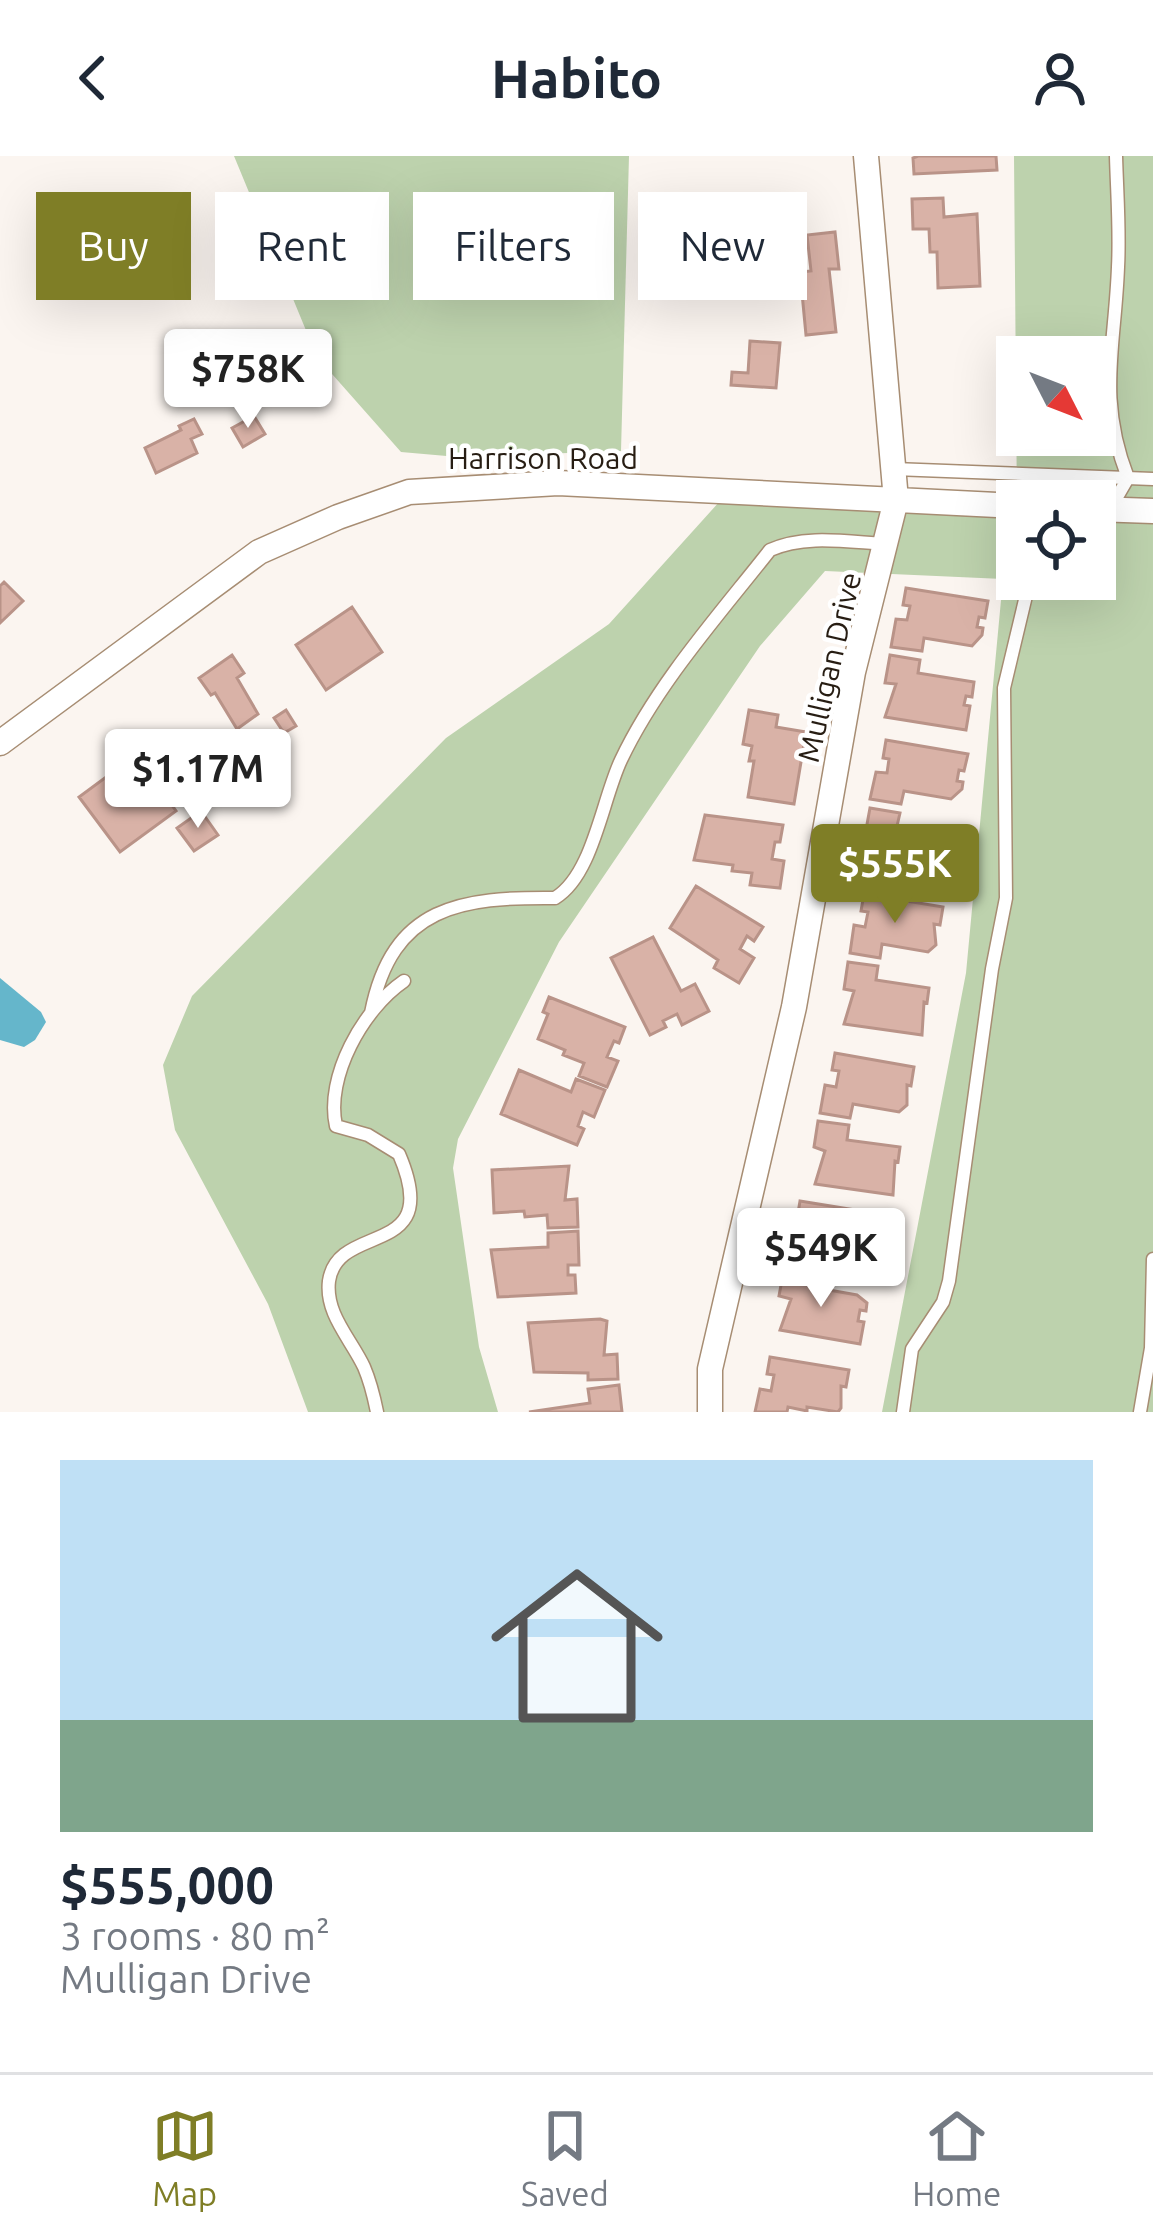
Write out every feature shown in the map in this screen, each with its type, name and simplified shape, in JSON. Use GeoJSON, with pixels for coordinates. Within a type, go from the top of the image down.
{"type":"FeatureCollection","features":[{"type":"Feature","properties":{"kind":"street","name":"Mulligan Drive"},"geometry":{"type":"LineString","coordinates":[[710,1412],[710,1369],[794,1007],[858,649],[896,500],[866,156]]}},
{"type":"Feature","properties":{"kind":"street","name":"Harrison Road"},"geometry":{"type":"LineString","coordinates":[[0,743],[259,552],[409,492],[559,482],[996,505]]}},
{"type":"Feature","properties":{"kind":"street"},"geometry":{"type":"LineString","coordinates":[[1116,509],[1153,511]]}},
{"type":"Feature","properties":{"kind":"lane"},"geometry":{"type":"LineString","coordinates":[[1116,156],[1119,266],[1108,394],[1116,447],[1128,478]]}},
{"type":"Feature","properties":{"kind":"lane"},"geometry":{"type":"LineString","coordinates":[[893,469],[1153,479]]}},
{"type":"Feature","properties":{"kind":"lane"},"geometry":{"type":"LineString","coordinates":[[1116,494],[1128,478]]}},
{"type":"Feature","properties":{"kind":"lane"},"geometry":{"type":"LineString","coordinates":[[377,1412],[363,1366],[334,1315],[328,1284],[347,1252],[401,1226],[410,1210],[407,1173],[399,1154],[382,1141],[336,1126],[333,1113],[335,1087],[371,1013],[388,961],[428,919],[448,907],[500,896],[554,898],[575,880],[638,726],[770,550],[809,541],[887,544]]}},
{"type":"Feature","properties":{"kind":"lane"},"geometry":{"type":"LineString","coordinates":[[903,1412],[912,1348],[943,1302],[949,1281],[1006,898],[1004,688],[1026,600]]}},
{"type":"Feature","properties":{"kind":"lane"},"geometry":{"type":"LineString","coordinates":[[371,1013],[386,993],[404,981]]}},
{"type":"Feature","properties":{"kind":"lane"},"geometry":{"type":"LineString","coordinates":[[1140,1412],[1151,1348],[1153,1259]]}},
{"type":"Feature","properties":{"kind":"green space"},"geometry":{"type":"Polygon","coordinates":[[[234,156],[629,156],[621,451],[458,457],[401,452],[317,357],[293,300],[389,300],[389,192],[249,192],[234,156]]]}},
{"type":"Feature","properties":{"kind":"green space"},"geometry":{"type":"Polygon","coordinates":[[[1014,156],[1153,156],[1153,1412],[882,1412],[966,973],[1001,600],[1116,600],[1116,480],[1017,480],[1017,456],[1116,456],[1116,336],[1016,336],[1014,156]]]}},
{"type":"Feature","properties":{"kind":"green space"},"geometry":{"type":"Polygon","coordinates":[[[720,501],[996,514],[996,579],[825,571],[760,646],[559,942],[458,1139],[453,1168],[479,1347],[498,1412],[308,1412],[268,1304],[175,1130],[163,1065],[192,996],[446,738],[609,624],[720,501]]]}},
{"type":"Feature","properties":{"kind":"water"},"geometry":{"type":"Polygon","coordinates":[[[0,978],[41,1012],[46,1022],[35,1040],[24,1047],[0,1040],[0,978]]]}},
{"type":"Feature","properties":{"kind":"building"},"geometry":{"type":"Polygon","coordinates":[[[996,156],[997,170],[914,174],[913,158],[996,156]]]}},
{"type":"Feature","properties":{"kind":"building"},"geometry":{"type":"Polygon","coordinates":[[[943,198],[944,217],[977,214],[980,286],[938,288],[937,252],[930,252],[929,229],[913,229],[912,199],[943,198]]]}},
{"type":"Feature","properties":{"kind":"building"},"geometry":{"type":"Polygon","coordinates":[[[835,232],[839,269],[829,269],[836,332],[806,335],[803,300],[807,300],[807,271],[811,271],[807,235],[835,232]]]}},
{"type":"Feature","properties":{"kind":"building"},"geometry":{"type":"Polygon","coordinates":[[[750,341],[780,343],[776,388],[731,385],[732,372],[748,373],[750,341]]]}},
{"type":"Feature","properties":{"kind":"building"},"geometry":{"type":"Polygon","coordinates":[[[254,416],[265,434],[243,447],[232,428],[254,416]]]}},
{"type":"Feature","properties":{"kind":"building"},"geometry":{"type":"Polygon","coordinates":[[[194,419],[202,434],[191,439],[197,453],[156,473],[145,448],[194,419]]]}},
{"type":"Feature","properties":{"kind":"building"},"geometry":{"type":"Polygon","coordinates":[[[4,582],[23,601],[0,623],[0,586],[4,582]]]}},
{"type":"Feature","properties":{"kind":"building"},"geometry":{"type":"Polygon","coordinates":[[[906,588],[988,601],[985,618],[979,617],[977,627],[983,628],[982,635],[972,646],[924,638],[922,651],[891,647],[896,619],[907,620],[906,588]]]}},
{"type":"Feature","properties":{"kind":"building"},"geometry":{"type":"Polygon","coordinates":[[[352,607],[382,652],[326,690],[296,645],[352,607]]]}},
{"type":"Feature","properties":{"kind":"building"},"geometry":{"type":"Polygon","coordinates":[[[232,655],[244,673],[237,678],[258,714],[237,729],[215,693],[211,695],[199,678],[232,655]]]}},
{"type":"Feature","properties":{"kind":"building"},"geometry":{"type":"Polygon","coordinates":[[[890,655],[920,660],[918,673],[974,682],[972,697],[966,696],[964,705],[970,706],[966,730],[885,717],[896,684],[885,683],[890,655]]]}},
{"type":"Feature","properties":{"kind":"building"},"geometry":{"type":"Polygon","coordinates":[[[286,710],[296,726],[284,733],[274,718],[286,710]]]}},
{"type":"Feature","properties":{"kind":"building"},"geometry":{"type":"Polygon","coordinates":[[[749,710],[778,715],[776,727],[806,732],[794,804],[748,797],[754,761],[749,761],[752,746],[743,744],[749,710]]]}},
{"type":"Feature","properties":{"kind":"building"},"geometry":{"type":"Polygon","coordinates":[[[886,740],[968,754],[957,781],[963,782],[962,789],[951,799],[904,791],[901,804],[870,799],[876,772],[887,773],[886,740]]]}},
{"type":"Feature","properties":{"kind":"building"},"geometry":{"type":"Polygon","coordinates":[[[136,755],[176,811],[120,852],[79,797],[136,755]]]}},
{"type":"Feature","properties":{"kind":"building"},"geometry":{"type":"Polygon","coordinates":[[[870,808],[900,813],[897,826],[954,835],[944,858],[949,859],[945,883],[865,869],[876,837],[865,835],[870,808]]]}},
{"type":"Feature","properties":{"kind":"building"},"geometry":{"type":"Polygon","coordinates":[[[201,811],[218,835],[194,851],[177,828],[201,811]]]}},
{"type":"Feature","properties":{"kind":"building"},"geometry":{"type":"Polygon","coordinates":[[[705,815],[783,825],[772,859],[784,861],[780,888],[750,885],[752,873],[732,871],[733,865],[694,860],[705,815]]]}},
{"type":"Feature","properties":{"kind":"building"},"geometry":{"type":"Polygon","coordinates":[[[696,886],[763,927],[754,941],[747,936],[740,949],[754,958],[739,983],[714,968],[718,960],[670,928],[696,886]]]}},
{"type":"Feature","properties":{"kind":"building"},"geometry":{"type":"Polygon","coordinates":[[[864,894],[943,907],[940,925],[934,924],[936,945],[928,952],[882,944],[880,958],[850,953],[854,925],[865,927],[864,894]]]}},
{"type":"Feature","properties":{"kind":"building"},"geometry":{"type":"Polygon","coordinates":[[[653,937],[681,991],[695,984],[709,1011],[682,1025],[677,1014],[650,1035],[611,958],[653,937]]]}},
{"type":"Feature","properties":{"kind":"building"},"geometry":{"type":"Polygon","coordinates":[[[848,962],[878,966],[876,980],[929,988],[922,1035],[844,1024],[854,991],[844,989],[848,962]]]}},
{"type":"Feature","properties":{"kind":"building"},"geometry":{"type":"Polygon","coordinates":[[[549,997],[625,1027],[607,1057],[618,1061],[607,1087],[579,1076],[584,1063],[538,1039],[549,997]]]}},
{"type":"Feature","properties":{"kind":"building"},"geometry":{"type":"Polygon","coordinates":[[[835,1053],[914,1067],[911,1086],[907,1085],[907,1105],[899,1112],[853,1104],[850,1118],[820,1113],[825,1085],[836,1087],[835,1053]]]}},
{"type":"Feature","properties":{"kind":"building"},"geometry":{"type":"Polygon","coordinates":[[[519,1070],[571,1092],[576,1079],[605,1090],[594,1117],[583,1112],[578,1126],[584,1129],[577,1145],[501,1114],[519,1070]]]}},
{"type":"Feature","properties":{"kind":"building"},"geometry":{"type":"Polygon","coordinates":[[[818,1121],[849,1125],[847,1140],[900,1147],[893,1195],[815,1184],[825,1151],[814,1147],[818,1121]]]}},
{"type":"Feature","properties":{"kind":"building"},"geometry":{"type":"Polygon","coordinates":[[[569,1166],[565,1200],[577,1199],[578,1227],[548,1228],[547,1215],[525,1217],[524,1211],[494,1213],[492,1170],[569,1166]]]}},
{"type":"Feature","properties":{"kind":"building"},"geometry":{"type":"Polygon","coordinates":[[[800,1201],[880,1214],[877,1234],[871,1234],[873,1254],[866,1260],[818,1251],[816,1266],[785,1260],[790,1232],[801,1234],[800,1201]]]}},
{"type":"Feature","properties":{"kind":"building"},"geometry":{"type":"Polygon","coordinates":[[[578,1231],[579,1265],[568,1265],[568,1275],[575,1275],[576,1293],[498,1297],[491,1250],[548,1247],[548,1233],[578,1231]]]}},
{"type":"Feature","properties":{"kind":"building"},"geometry":{"type":"Polygon","coordinates":[[[784,1269],[815,1274],[812,1287],[857,1295],[867,1303],[858,1321],[864,1322],[860,1344],[780,1330],[791,1299],[779,1296],[784,1269]]]}},
{"type":"Feature","properties":{"kind":"building"},"geometry":{"type":"Polygon","coordinates":[[[607,1321],[604,1355],[617,1354],[618,1379],[534,1372],[528,1323],[607,1321]]]}},
{"type":"Feature","properties":{"kind":"building"},"geometry":{"type":"Polygon","coordinates":[[[770,1357],[849,1370],[846,1387],[841,1386],[838,1412],[788,1407],[787,1412],[755,1412],[760,1389],[771,1391],[770,1357]]]}},
{"type":"Feature","properties":{"kind":"building"},"geometry":{"type":"Polygon","coordinates":[[[619,1385],[622,1412],[529,1412],[590,1403],[588,1389],[619,1385]]]}}]}
